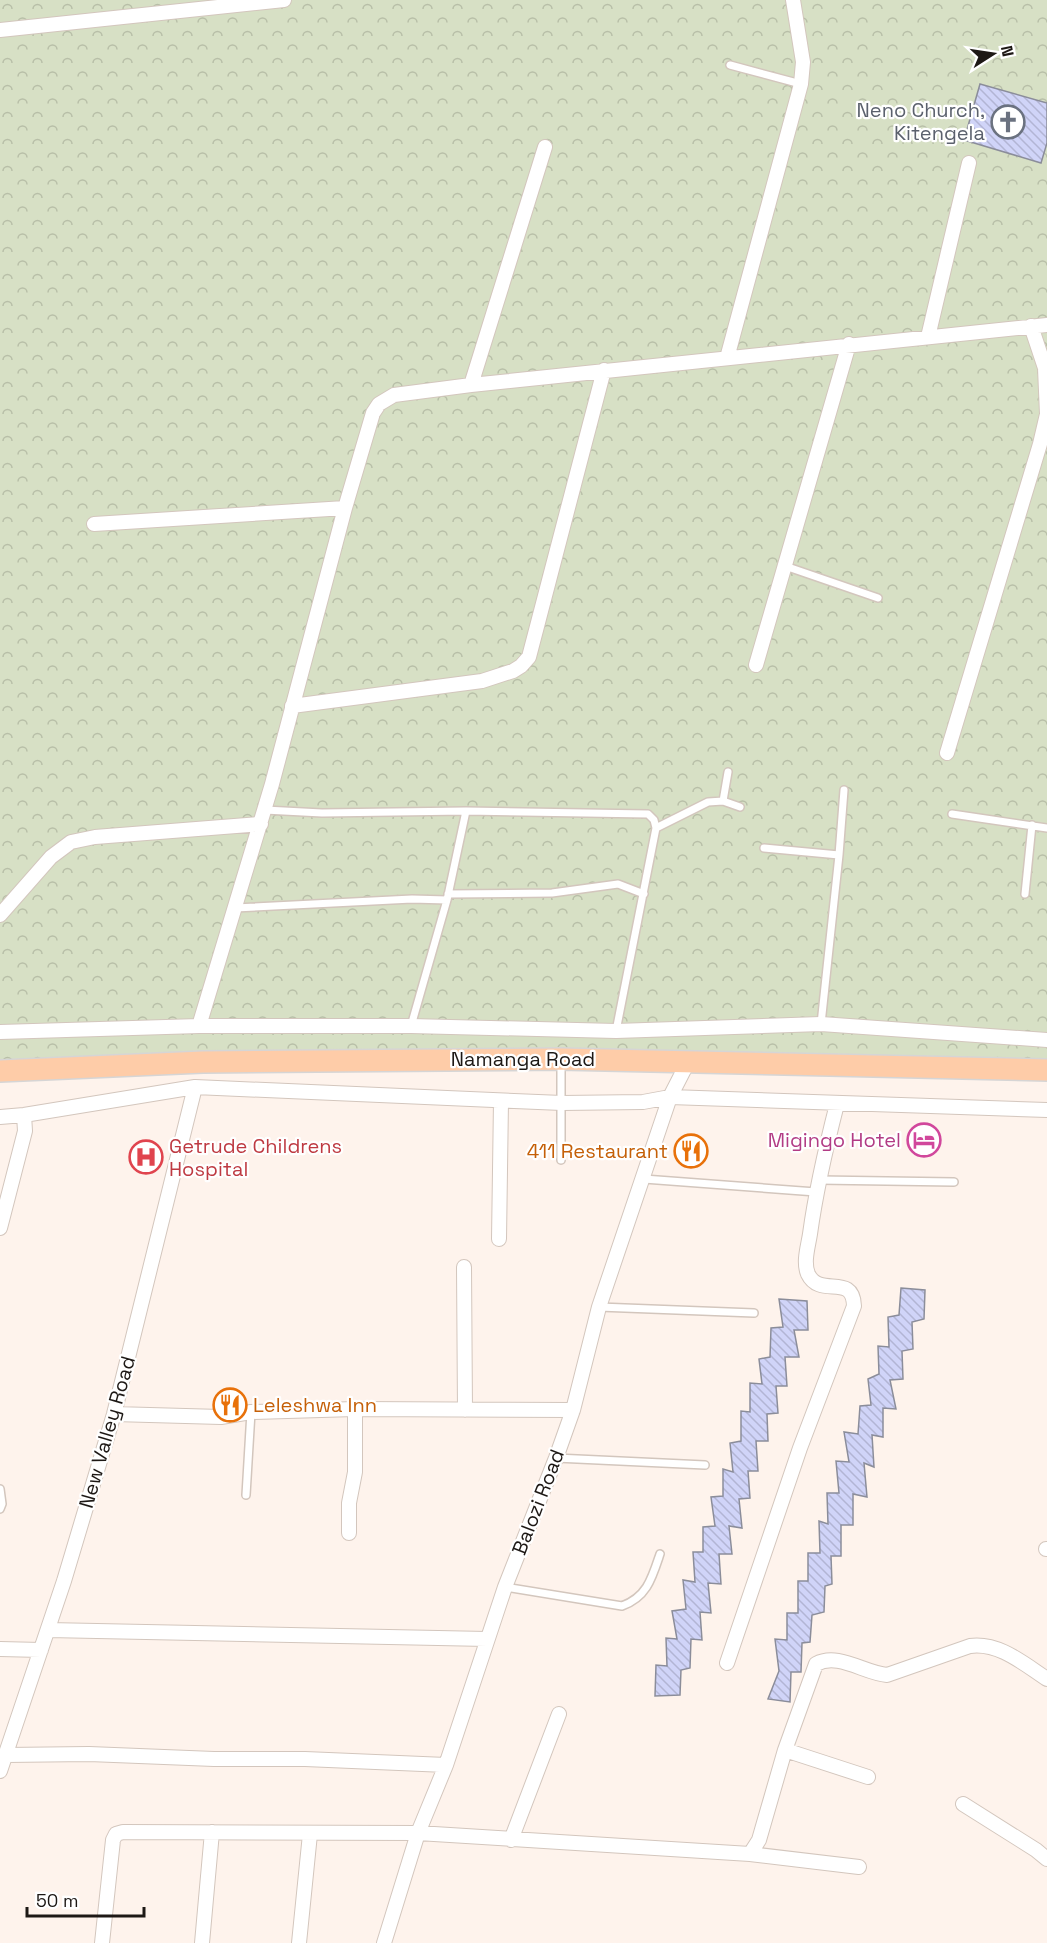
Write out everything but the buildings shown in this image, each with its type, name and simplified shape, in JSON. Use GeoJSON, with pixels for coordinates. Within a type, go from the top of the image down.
{"type":"FeatureCollection","features":[{"type":"Feature","properties":{"kind":"highway","name":"Namanga Road"},"geometry":{"type":"LineString","coordinates":[[0,1071],[203,1062],[560,1059],[689,1060],[1047,1070]]}},
{"type":"Feature","properties":{"kind":"street"},"geometry":{"type":"LineString","coordinates":[[0,30],[284,0]]}},
{"type":"Feature","properties":{"kind":"street"},"geometry":{"type":"LineString","coordinates":[[727,358],[801,84],[804,62],[793,0]]}},
{"type":"Feature","properties":{"kind":"street"},"geometry":{"type":"LineString","coordinates":[[471,385],[545,147]]}},
{"type":"Feature","properties":{"kind":"street"},"geometry":{"type":"LineString","coordinates":[[928,337],[969,163]]}},
{"type":"Feature","properties":{"kind":"street"},"geometry":{"type":"LineString","coordinates":[[199,1026],[263,817],[345,508],[373,413],[379,404],[394,395],[471,385],[1047,325]]}},
{"type":"Feature","properties":{"kind":"street"},"geometry":{"type":"LineString","coordinates":[[948,753],[1047,414],[1046,368],[1031,326]]}},
{"type":"Feature","properties":{"kind":"street"},"geometry":{"type":"LineString","coordinates":[[756,665],[849,344]]}},
{"type":"Feature","properties":{"kind":"street"},"geometry":{"type":"LineString","coordinates":[[292,706],[482,681],[513,671],[529,657],[604,370]]}},
{"type":"Feature","properties":{"kind":"street"},"geometry":{"type":"LineString","coordinates":[[94,524],[345,508]]}},
{"type":"Feature","properties":{"kind":"street"},"geometry":{"type":"LineString","coordinates":[[0,915],[51,858],[71,842],[95,837],[263,817]]}},
{"type":"Feature","properties":{"kind":"street"},"geometry":{"type":"LineString","coordinates":[[0,1032],[199,1026],[411,1026],[616,1031],[821,1024],[1047,1040]]}},
{"type":"Feature","properties":{"kind":"street","name":"Balozi Road"},"geometry":{"type":"LineString","coordinates":[[384,1943],[418,1833],[446,1765],[505,1587],[573,1410],[599,1307],[670,1097],[689,1060]]}},
{"type":"Feature","properties":{"kind":"street"},"geometry":{"type":"LineString","coordinates":[[0,1117],[24,1116],[195,1087],[562,1103],[643,1102],[670,1097],[1047,1110]]}},
{"type":"Feature","properties":{"kind":"street","name":"New Valley Road"},"geometry":{"type":"LineString","coordinates":[[0,1771],[64,1581],[114,1414],[195,1087]]}},
{"type":"Feature","properties":{"kind":"street"},"geometry":{"type":"LineString","coordinates":[[499,1239],[501,1101]]}},
{"type":"Feature","properties":{"kind":"street"},"geometry":{"type":"LineString","coordinates":[[727,1663],[800,1448],[854,1306],[854,1297],[850,1291],[844,1287],[818,1285],[812,1281],[805,1266],[817,1186],[837,1104]]}},
{"type":"Feature","properties":{"kind":"street"},"geometry":{"type":"LineString","coordinates":[[0,1228],[4,1202],[25,1131],[24,1116]]}},
{"type":"Feature","properties":{"kind":"street"},"geometry":{"type":"LineString","coordinates":[[464,1267],[465,1410]]}},
{"type":"Feature","properties":{"kind":"street"},"geometry":{"type":"LineString","coordinates":[[114,1414],[221,1417],[251,1412],[355,1409],[573,1410]]}},
{"type":"Feature","properties":{"kind":"street"},"geometry":{"type":"LineString","coordinates":[[349,1533],[349,1503],[355,1472],[355,1409]]}},
{"type":"Feature","properties":{"kind":"street"},"geometry":{"type":"LineString","coordinates":[[48,1630],[487,1640]]}},
{"type":"Feature","properties":{"kind":"street"},"geometry":{"type":"LineString","coordinates":[[750,1854],[759,1840],[785,1750],[816,1664],[824,1660],[834,1660],[879,1675],[887,1675],[981,1644],[992,1646],[1047,1679]]}},
{"type":"Feature","properties":{"kind":"street"},"geometry":{"type":"LineString","coordinates":[[0,1649],[41,1650]]}},
{"type":"Feature","properties":{"kind":"street"},"geometry":{"type":"LineString","coordinates":[[511,1840],[560,1714]]}},
{"type":"Feature","properties":{"kind":"street"},"geometry":{"type":"LineString","coordinates":[[785,1750],[868,1777]]}},
{"type":"Feature","properties":{"kind":"street"},"geometry":{"type":"LineString","coordinates":[[6,1755],[89,1754],[446,1765]]}},
{"type":"Feature","properties":{"kind":"street"},"geometry":{"type":"LineString","coordinates":[[963,1804],[1047,1859]]}},
{"type":"Feature","properties":{"kind":"street"},"geometry":{"type":"LineString","coordinates":[[102,1943],[113,1840],[116,1834],[123,1832],[418,1833],[750,1854],[859,1867]]}},
{"type":"Feature","properties":{"kind":"street"},"geometry":{"type":"LineString","coordinates":[[202,1943],[212,1832]]}},
{"type":"Feature","properties":{"kind":"street"},"geometry":{"type":"LineString","coordinates":[[299,1943],[310,1834]]}},
{"type":"Feature","properties":{"kind":"lane"},"geometry":{"type":"LineString","coordinates":[[730,65],[801,84]]}},
{"type":"Feature","properties":{"kind":"lane"},"geometry":{"type":"LineString","coordinates":[[785,566],[878,598]]}},
{"type":"Feature","properties":{"kind":"lane"},"geometry":{"type":"LineString","coordinates":[[723,801],[728,772]]}},
{"type":"Feature","properties":{"kind":"lane"},"geometry":{"type":"LineString","coordinates":[[821,1024],[844,790]]}},
{"type":"Feature","properties":{"kind":"lane"},"geometry":{"type":"LineString","coordinates":[[657,828],[708,802],[723,801],[740,807]]}},
{"type":"Feature","properties":{"kind":"lane"},"geometry":{"type":"LineString","coordinates":[[411,1026],[448,897],[466,811]]}},
{"type":"Feature","properties":{"kind":"lane"},"geometry":{"type":"LineString","coordinates":[[263,817],[322,813],[466,811],[648,814],[654,820],[657,828],[616,1031]]}},
{"type":"Feature","properties":{"kind":"lane"},"geometry":{"type":"LineString","coordinates":[[952,814],[1047,828]]}},
{"type":"Feature","properties":{"kind":"lane"},"geometry":{"type":"LineString","coordinates":[[1025,894],[1032,825]]}},
{"type":"Feature","properties":{"kind":"lane"},"geometry":{"type":"LineString","coordinates":[[764,848],[839,855]]}},
{"type":"Feature","properties":{"kind":"lane"},"geometry":{"type":"LineString","coordinates":[[235,908],[552,893],[618,884],[644,894]]}},
{"type":"Feature","properties":{"kind":"lane"},"geometry":{"type":"LineString","coordinates":[[560,1059],[561,1160]]}},
{"type":"Feature","properties":{"kind":"lane"},"geometry":{"type":"LineString","coordinates":[[644,1179],[817,1186],[954,1182]]}},
{"type":"Feature","properties":{"kind":"lane"},"geometry":{"type":"LineString","coordinates":[[599,1307],[754,1313]]}},
{"type":"Feature","properties":{"kind":"lane"},"geometry":{"type":"LineString","coordinates":[[246,1495],[251,1412]]}},
{"type":"Feature","properties":{"kind":"lane"},"geometry":{"type":"LineString","coordinates":[[556,1458],[705,1466]]}},
{"type":"Feature","properties":{"kind":"lane"},"geometry":{"type":"LineString","coordinates":[[0,1489],[2,1504],[0,1509]]}},
{"type":"Feature","properties":{"kind":"lane"},"geometry":{"type":"LineString","coordinates":[[505,1587],[622,1606],[634,1601],[651,1582],[660,1554]]}},
{"type":"Feature","properties":{"kind":"green space"},"geometry":{"type":"Polygon","coordinates":[[[0,0],[1047,0],[1047,1067],[0,1067],[0,0]]]}},
{"type":"Feature","properties":{"kind":"place","name":"Neno Church, Kitengela"},"geometry":{"type":"Point","coordinates":[1008,122]}},
{"type":"Feature","properties":{"kind":"place","name":"Migingo Hotel"},"geometry":{"type":"Point","coordinates":[924,1140]}},
{"type":"Feature","properties":{"kind":"place","name":"411 Restaurant"},"geometry":{"type":"Point","coordinates":[691,1151]}},
{"type":"Feature","properties":{"kind":"place","name":"Getrude Childrens Hospital"},"geometry":{"type":"Point","coordinates":[146,1157]}},
{"type":"Feature","properties":{"kind":"place","name":"Leleshwa Inn"},"geometry":{"type":"Point","coordinates":[230,1405]}}]}
